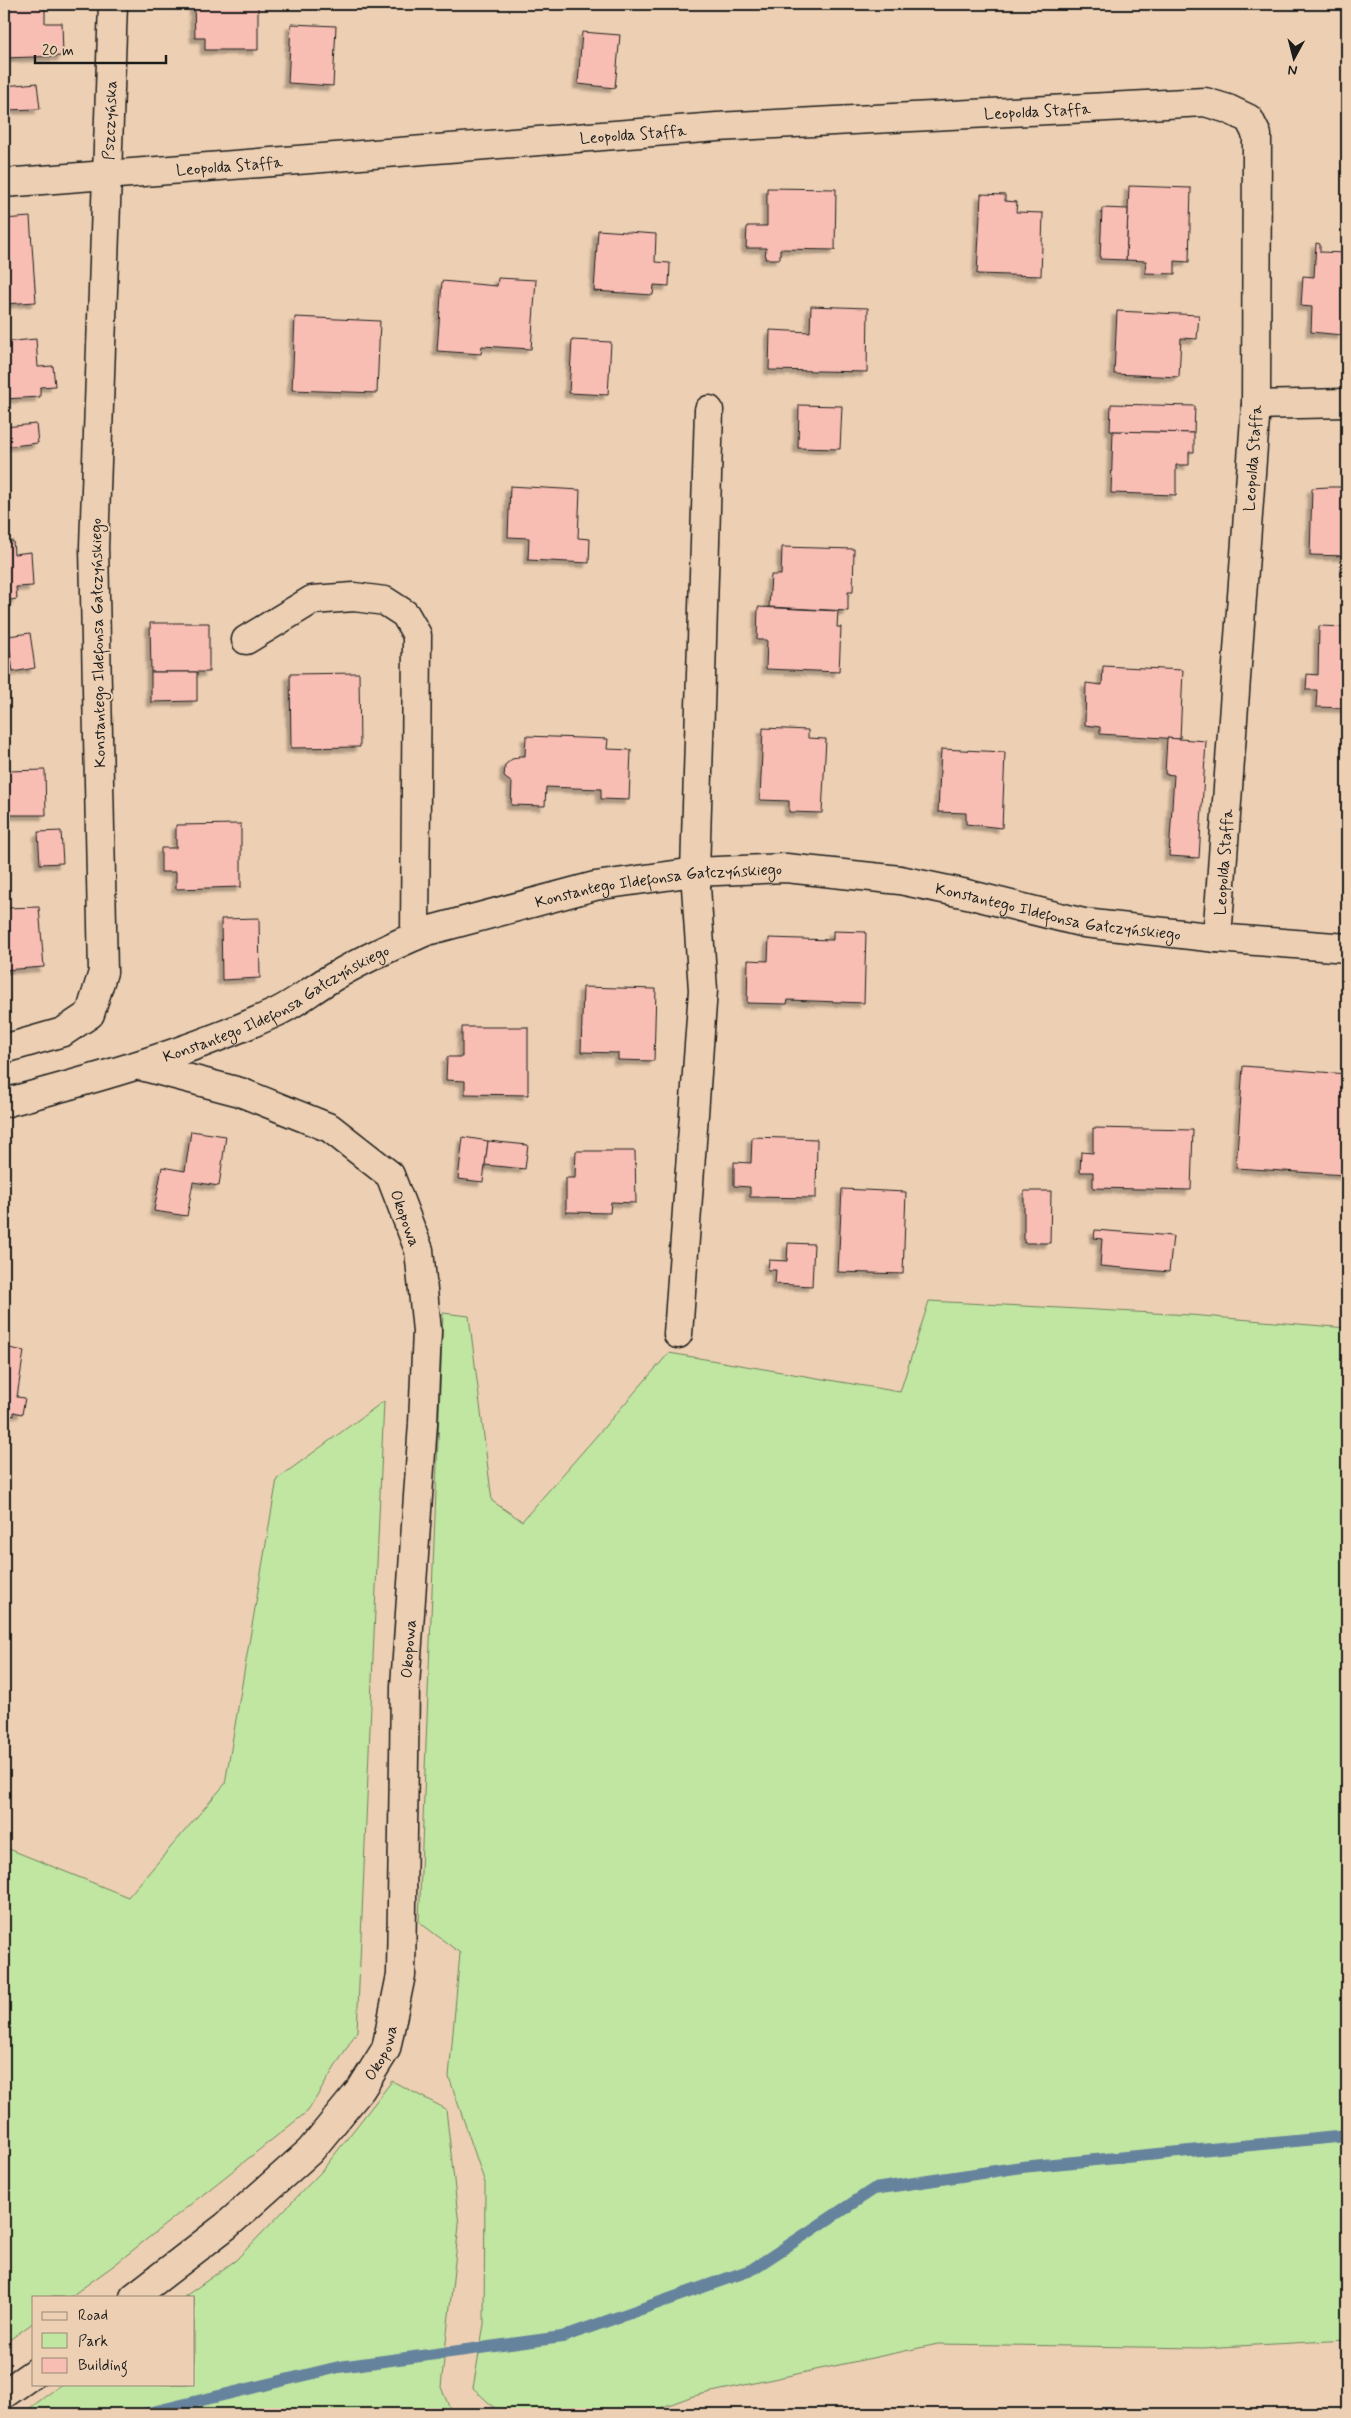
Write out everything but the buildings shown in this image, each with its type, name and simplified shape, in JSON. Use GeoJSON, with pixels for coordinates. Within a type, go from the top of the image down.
{"type":"FeatureCollection","features":[{"type":"Feature","properties":{"kind":"street","name":"Pszczyńska"},"geometry":{"type":"LineString","coordinates":[[106,176],[113,4]]}},
{"type":"Feature","properties":{"kind":"street","name":"Leopolda Staffa"},"geometry":{"type":"LineString","coordinates":[[4,183],[717,126],[1205,102],[1228,109],[1249,119],[1257,135],[1256,405],[1217,938]]}},
{"type":"Feature","properties":{"kind":"street","name":"Konstantego Ildefonsa Gałczyńskiego"},"geometry":{"type":"LineString","coordinates":[[4,1049],[63,1032],[90,1014],[103,972],[94,547],[103,320],[106,176]]}},
{"type":"Feature","properties":{"kind":"street"},"geometry":{"type":"LineString","coordinates":[[1256,405],[1347,403]]}},
{"type":"Feature","properties":{"kind":"street"},"geometry":{"type":"LineString","coordinates":[[678,1334],[703,990],[695,872],[708,410]]}},
{"type":"Feature","properties":{"kind":"street"},"geometry":{"type":"LineString","coordinates":[[246,640],[312,600],[354,597],[385,601],[405,614],[418,635],[415,936]]}},
{"type":"Feature","properties":{"kind":"street","name":"Konstantego Ildefonsa Gałczyńskiego"},"geometry":{"type":"LineString","coordinates":[[4,1104],[141,1066],[280,1011],[325,982],[426,931],[595,886],[695,872],[786,868],[900,880],[967,894],[1084,923],[1217,938],[1347,948]]}},
{"type":"Feature","properties":{"kind":"street","name":"Okopowa"},"geometry":{"type":"LineString","coordinates":[[135,2296],[226,2226],[310,2151],[361,2089],[386,2049],[400,1975],[405,1686],[423,1423],[427,1331],[419,1250],[390,1175],[330,1128],[240,1092],[141,1066]]}},
{"type":"Feature","properties":{"kind":"street"},"geometry":{"type":"LineString","coordinates":[[4,2394],[32,2374]]}},
{"type":"Feature","properties":{"kind":"green space"},"geometry":{"type":"Polygon","coordinates":[[[929,1301],[1190,1315],[1347,1328],[1347,2340],[1202,2348],[938,2344],[693,2396],[644,2414],[501,2414],[473,2388],[484,2324],[485,2183],[449,2077],[460,1953],[419,1922],[443,1313],[469,1316],[492,1501],[522,1521],[669,1353],[900,1392],[929,1301]]]}},
{"type":"Feature","properties":{"kind":"green space"},"geometry":{"type":"Polygon","coordinates":[[[384,1401],[357,2031],[308,2111],[113,2266],[71,2296],[32,2296],[32,2323],[4,2344],[4,1847],[128,1897],[225,1784],[277,1479],[384,1401]]]}},
{"type":"Feature","properties":{"kind":"green space"},"geometry":{"type":"Polygon","coordinates":[[[392,2081],[446,2109],[459,2225],[441,2387],[452,2414],[22,2414],[59,2386],[195,2386],[195,2296],[185,2296],[236,2260],[321,2172],[392,2081]]]}},
{"type":"Feature","properties":{"kind":"waterway"},"geometry":{"type":"LineString","coordinates":[[144,2414],[339,2367],[562,2337],[751,2270],[874,2189],[1022,2167],[1347,2136]]}}]}
